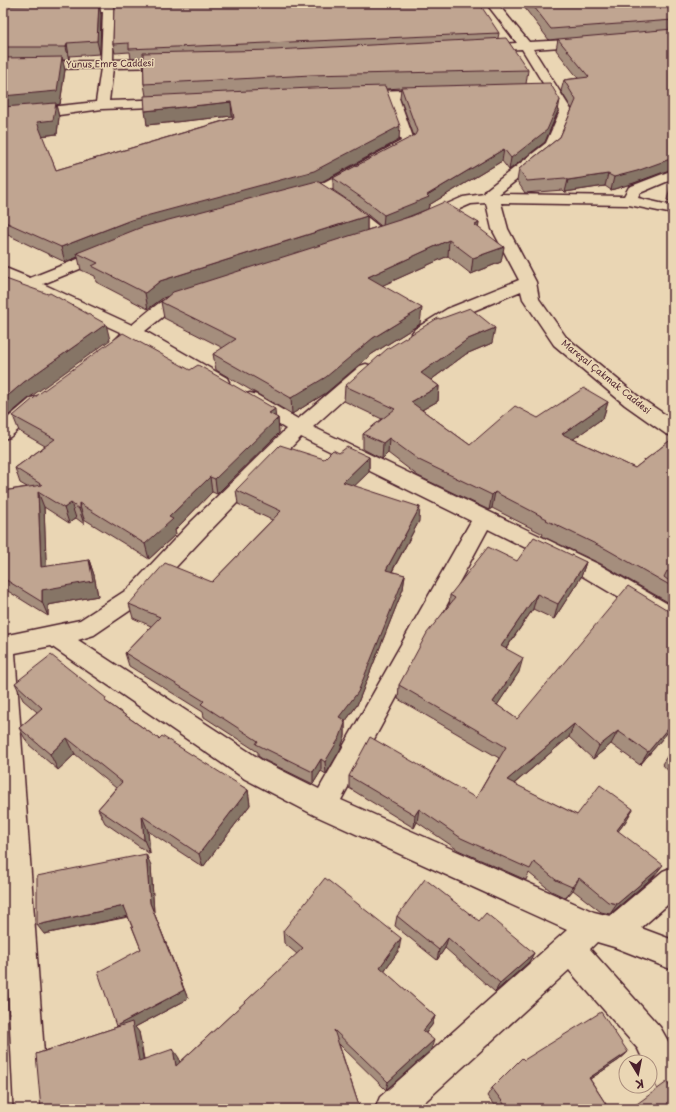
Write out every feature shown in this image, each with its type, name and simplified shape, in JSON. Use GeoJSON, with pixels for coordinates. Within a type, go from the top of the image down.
{"type":"FeatureCollection","features":[{"type":"Feature","properties":{"kind":"street"},"geometry":{"type":"LineString","coordinates":[[491,3],[526,46],[566,111],[552,145],[491,193],[492,198]]}},
{"type":"Feature","properties":{"kind":"street"},"geometry":{"type":"LineString","coordinates":[[56,9],[110,6],[151,8]]}},
{"type":"Feature","properties":{"kind":"street"},"geometry":{"type":"LineString","coordinates":[[102,105],[108,65],[110,6]]}},
{"type":"Feature","properties":{"kind":"street"},"geometry":{"type":"LineString","coordinates":[[471,49],[602,41]]}},
{"type":"Feature","properties":{"kind":"street","name":"Yunus Emre Caddesi"},"geometry":{"type":"LineString","coordinates":[[3,66],[108,65],[186,62]]}},
{"type":"Feature","properties":{"kind":"street"},"geometry":{"type":"LineString","coordinates":[[537,90],[553,89]]}},
{"type":"Feature","properties":{"kind":"street"},"geometry":{"type":"LineString","coordinates":[[343,95],[445,92]]}},
{"type":"Feature","properties":{"kind":"street"},"geometry":{"type":"LineString","coordinates":[[285,200],[320,190],[408,143],[391,94]]}},
{"type":"Feature","properties":{"kind":"street"},"geometry":{"type":"LineString","coordinates":[[3,116],[59,111],[102,105],[185,103]]}},
{"type":"Feature","properties":{"kind":"street"},"geometry":{"type":"LineString","coordinates":[[628,201],[634,190],[673,174]]}},
{"type":"Feature","properties":{"kind":"street"},"geometry":{"type":"LineString","coordinates":[[320,190],[356,214],[373,237],[405,227],[468,200],[492,198],[628,201],[673,210]]}},
{"type":"Feature","properties":{"kind":"street","name":"Mareşal Çakmak Caddesi"},"geometry":{"type":"LineString","coordinates":[[492,198],[500,230],[528,282],[531,298],[560,341],[632,401],[673,429]]}},
{"type":"Feature","properties":{"kind":"street"},"geometry":{"type":"LineString","coordinates":[[30,284],[118,248]]}},
{"type":"Feature","properties":{"kind":"street"},"geometry":{"type":"LineString","coordinates":[[3,272],[134,332],[299,428],[592,572],[673,618]]}},
{"type":"Feature","properties":{"kind":"street"},"geometry":{"type":"LineString","coordinates":[[406,342],[452,313],[528,282]]}},
{"type":"Feature","properties":{"kind":"street"},"geometry":{"type":"LineString","coordinates":[[110,350],[169,303],[207,291]]}},
{"type":"Feature","properties":{"kind":"street"},"geometry":{"type":"LineString","coordinates":[[31,1109],[3,646],[86,628],[136,595],[198,529],[299,428],[379,359]]}},
{"type":"Feature","properties":{"kind":"street"},"geometry":{"type":"LineString","coordinates":[[3,432],[49,394]]}},
{"type":"Feature","properties":{"kind":"street"},"geometry":{"type":"LineString","coordinates":[[324,806],[483,518]]}},
{"type":"Feature","properties":{"kind":"street"},"geometry":{"type":"LineString","coordinates":[[54,636],[254,770],[324,806],[603,929],[673,955]]}},
{"type":"Feature","properties":{"kind":"street"},"geometry":{"type":"LineString","coordinates":[[392,1109],[570,949],[603,929],[673,881]]}},
{"type":"Feature","properties":{"kind":"street"},"geometry":{"type":"LineString","coordinates":[[570,949],[649,1038],[673,1083]]}},
{"type":"Feature","properties":{"kind":"building"},"geometry":{"type":"Polygon","coordinates":[[[99,3],[97,41],[67,43],[66,47],[3,47],[3,6],[99,3]]]}},
{"type":"Feature","properties":{"kind":"building"},"geometry":{"type":"Polygon","coordinates":[[[136,3],[479,3],[499,33],[129,49],[129,43],[113,44],[114,5],[136,3]]]}},
{"type":"Feature","properties":{"kind":"building"},"geometry":{"type":"Polygon","coordinates":[[[531,3],[673,3],[673,20],[551,29],[531,3]]]}},
{"type":"Feature","properties":{"kind":"building"},"geometry":{"type":"Polygon","coordinates":[[[673,29],[673,158],[637,171],[614,177],[608,174],[568,180],[565,178],[527,181],[519,169],[560,137],[576,100],[564,80],[589,77],[558,39],[673,29]]]}},
{"type":"Feature","properties":{"kind":"building"},"geometry":{"type":"Polygon","coordinates":[[[506,38],[528,70],[311,75],[144,84],[143,53],[274,50],[506,38]]]}},
{"type":"Feature","properties":{"kind":"building"},"geometry":{"type":"Polygon","coordinates":[[[62,57],[57,91],[3,96],[3,58],[62,57]]]}},
{"type":"Feature","properties":{"kind":"building"},"geometry":{"type":"Polygon","coordinates":[[[550,83],[560,100],[547,130],[511,158],[504,149],[427,195],[429,197],[384,215],[333,178],[415,135],[417,131],[401,87],[550,83]]]}},
{"type":"Feature","properties":{"kind":"building"},"geometry":{"type":"Polygon","coordinates":[[[385,86],[400,126],[314,171],[131,220],[61,247],[3,221],[3,107],[56,103],[53,120],[37,122],[56,170],[234,118],[231,102],[145,111],[144,96],[385,86]]]}},
{"type":"Feature","properties":{"kind":"building"},"geometry":{"type":"Polygon","coordinates":[[[317,181],[350,202],[367,216],[160,281],[145,293],[92,266],[98,263],[77,253],[142,227],[317,181]]]}},
{"type":"Feature","properties":{"kind":"building"},"geometry":{"type":"Polygon","coordinates":[[[673,182],[673,189],[670,188],[673,182]]]}},
{"type":"Feature","properties":{"kind":"building"},"geometry":{"type":"Polygon","coordinates":[[[444,202],[479,223],[475,225],[504,247],[473,258],[449,240],[368,277],[422,308],[373,338],[326,377],[291,398],[213,354],[236,339],[161,302],[173,292],[412,216],[444,202]]]}},
{"type":"Feature","properties":{"kind":"building"},"geometry":{"type":"Polygon","coordinates":[[[3,278],[48,294],[50,293],[106,324],[24,382],[3,400],[3,278]]]}},
{"type":"Feature","properties":{"kind":"building"},"geometry":{"type":"Polygon","coordinates":[[[470,308],[495,328],[468,339],[421,373],[439,386],[411,402],[470,445],[515,406],[538,418],[584,388],[608,402],[562,434],[635,468],[673,438],[673,574],[667,571],[664,577],[673,584],[673,587],[606,549],[546,520],[547,519],[495,492],[492,495],[419,460],[389,438],[383,443],[363,434],[395,409],[345,386],[387,349],[438,318],[440,319],[470,308]]]}},
{"type":"Feature","properties":{"kind":"building"},"geometry":{"type":"Polygon","coordinates":[[[123,333],[190,370],[198,365],[275,409],[269,413],[278,418],[215,479],[210,477],[169,517],[173,519],[145,544],[79,503],[79,509],[71,503],[64,508],[38,492],[41,567],[89,560],[93,581],[42,590],[42,602],[3,578],[3,491],[42,485],[15,468],[55,439],[13,416],[40,393],[123,333]]]}},
{"type":"Feature","properties":{"kind":"building"},"geometry":{"type":"Polygon","coordinates":[[[280,445],[324,459],[333,450],[339,453],[347,447],[369,457],[343,482],[420,507],[386,570],[405,575],[358,692],[339,717],[345,720],[340,737],[325,762],[321,759],[313,772],[256,744],[258,741],[201,704],[204,701],[125,653],[160,617],[129,604],[165,563],[212,582],[281,511],[236,490],[280,445]]]}},
{"type":"Feature","properties":{"kind":"building"},"geometry":{"type":"Polygon","coordinates":[[[534,537],[586,562],[558,604],[537,594],[501,646],[523,658],[493,702],[517,719],[628,586],[673,612],[673,722],[648,752],[618,731],[599,746],[574,724],[507,780],[577,815],[600,785],[633,809],[617,830],[663,865],[617,904],[608,902],[579,878],[572,887],[556,880],[534,862],[530,869],[461,838],[419,809],[415,815],[349,776],[370,737],[476,798],[506,747],[399,685],[427,633],[455,598],[450,595],[488,547],[517,561],[534,537]]]}},
{"type":"Feature","properties":{"kind":"building"},"geometry":{"type":"Polygon","coordinates":[[[51,655],[106,698],[105,701],[159,739],[162,736],[248,790],[199,854],[142,816],[144,840],[98,809],[122,782],[67,738],[50,754],[19,728],[42,708],[15,683],[51,655]]]}},
{"type":"Feature","properties":{"kind":"building"},"geometry":{"type":"Polygon","coordinates":[[[146,854],[150,903],[184,990],[116,1026],[98,972],[141,949],[124,906],[37,925],[37,876],[146,854]]]}},
{"type":"Feature","properties":{"kind":"building"},"geometry":{"type":"Polygon","coordinates":[[[325,878],[401,938],[380,967],[435,1016],[423,1031],[434,1040],[388,1082],[334,1030],[360,1109],[41,1109],[36,1054],[132,1022],[139,1061],[173,1049],[176,1066],[303,948],[283,931],[325,878]]]}},
{"type":"Feature","properties":{"kind":"building"},"geometry":{"type":"Polygon","coordinates":[[[425,879],[479,921],[486,913],[534,953],[500,983],[448,938],[439,950],[397,916],[425,879]]]}},
{"type":"Feature","properties":{"kind":"building"},"geometry":{"type":"Polygon","coordinates":[[[601,1012],[628,1052],[625,1054],[618,1054],[618,1059],[589,1078],[609,1109],[508,1109],[492,1088],[522,1058],[524,1060],[601,1012]]]}},
{"type":"Feature","properties":{"kind":"building"},"geometry":{"type":"Polygon","coordinates":[[[667,1082],[673,1090],[673,1109],[630,1109],[651,1094],[658,1094],[658,1089],[667,1082]]]}}]}
